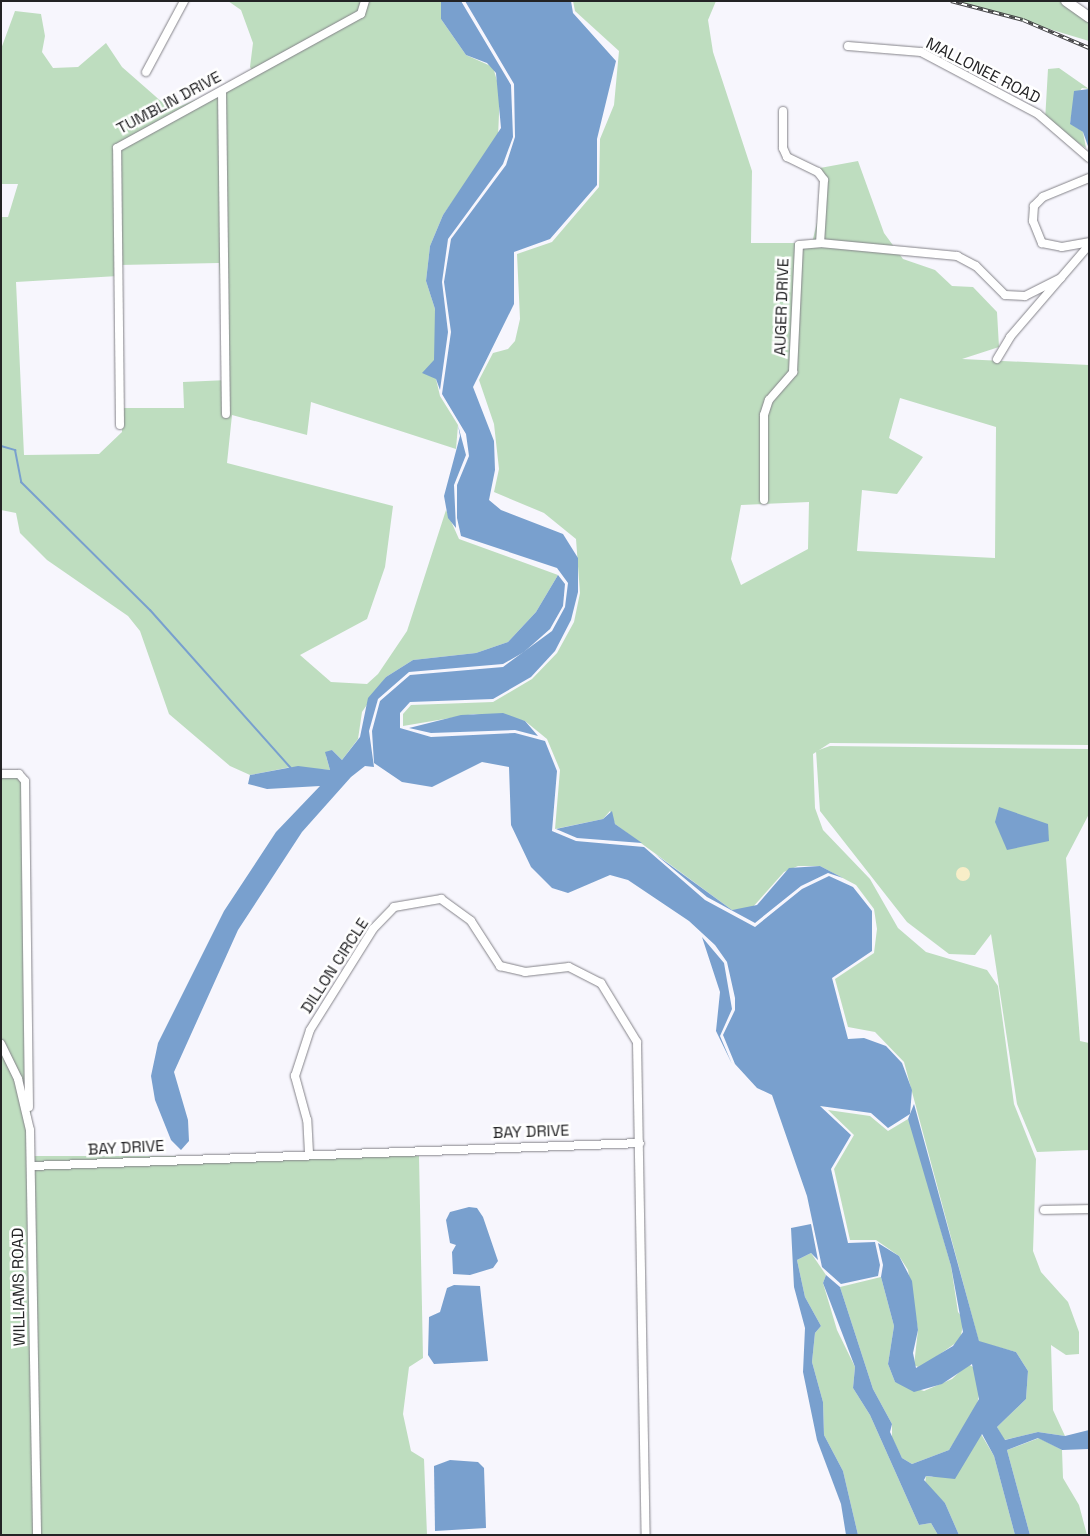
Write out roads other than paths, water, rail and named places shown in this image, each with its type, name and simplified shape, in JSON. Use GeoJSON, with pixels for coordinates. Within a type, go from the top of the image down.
{"type":"FeatureCollection","features":[{"type":"Feature","properties":{"kind":"street"},"geometry":{"type":"LineString","coordinates":[[146,72],[184,1]]}},
{"type":"Feature","properties":{"kind":"street","name":"TUMBLIN DRIVE"},"geometry":{"type":"LineString","coordinates":[[120,425],[117,148],[361,14],[365,1]]}},
{"type":"Feature","properties":{"kind":"street"},"geometry":{"type":"LineString","coordinates":[[1066,1],[1089,17]]}},
{"type":"Feature","properties":{"kind":"street","name":"MALLONEE ROAD"},"geometry":{"type":"LineString","coordinates":[[848,46],[921,52],[1038,114],[1089,158]]}},
{"type":"Feature","properties":{"kind":"street"},"geometry":{"type":"LineString","coordinates":[[222,91],[226,414]]}},
{"type":"Feature","properties":{"kind":"street"},"geometry":{"type":"LineString","coordinates":[[783,111],[783,148],[787,156],[824,180],[820,243],[957,256],[976,266],[1005,295],[1025,296],[1062,278]]}},
{"type":"Feature","properties":{"kind":"street"},"geometry":{"type":"LineString","coordinates":[[1089,178],[1043,198],[1034,206],[1033,221],[1042,243],[1062,247],[1089,244]]}},
{"type":"Feature","properties":{"kind":"street","name":"AUGER DRIVE"},"geometry":{"type":"LineString","coordinates":[[764,500],[764,415],[769,400],[793,372],[799,245],[820,243]]}},
{"type":"Feature","properties":{"kind":"street"},"geometry":{"type":"LineString","coordinates":[[997,359],[1089,244]]}},
{"type":"Feature","properties":{"kind":"street"},"geometry":{"type":"LineString","coordinates":[[1,774],[19,774],[25,781],[30,1130]]}},
{"type":"Feature","properties":{"kind":"street","name":"DILLON CIRCLE"},"geometry":{"type":"LineString","coordinates":[[308,1153],[308,1120],[294,1076],[310,1030],[373,929],[394,907],[441,899],[471,922],[500,966],[525,972],[569,968],[601,983],[637,1042],[640,1142]]}},
{"type":"Feature","properties":{"kind":"street","name":"WILLIAMS ROAD"},"geometry":{"type":"LineString","coordinates":[[1,1044],[18,1079],[30,1130],[37,1535]]}},
{"type":"Feature","properties":{"kind":"street"},"geometry":{"type":"LineString","coordinates":[[640,1142],[646,1535]]}},
{"type":"Feature","properties":{"kind":"street","name":"BAY DRIVE"},"geometry":{"type":"LineString","coordinates":[[30,1166],[308,1153],[640,1142]]}},
{"type":"Feature","properties":{"kind":"street"},"geometry":{"type":"LineString","coordinates":[[1044,1210],[1089,1209]]}},
{"type":"Feature","properties":{"kind":"water"},"geometry":{"type":"Polygon","coordinates":[[[441,1],[461,1],[511,85],[513,137],[503,164],[448,239],[442,282],[448,332],[440,390],[436,379],[422,373],[434,360],[435,309],[426,281],[430,246],[443,215],[501,128],[496,73],[487,63],[466,55],[441,19],[441,1]]]}},
{"type":"Feature","properties":{"kind":"water"},"geometry":{"type":"Polygon","coordinates":[[[465,1],[571,1],[573,13],[616,61],[597,139],[597,185],[550,239],[514,252],[514,304],[473,387],[494,441],[495,470],[489,500],[501,510],[563,534],[578,558],[578,592],[571,620],[555,651],[531,677],[493,699],[410,702],[400,713],[400,728],[431,737],[515,733],[545,741],[557,771],[552,831],[576,841],[644,847],[705,900],[755,927],[802,889],[829,876],[853,887],[872,911],[872,951],[832,978],[848,1039],[864,1038],[886,1046],[902,1063],[912,1090],[910,1114],[888,1128],[871,1113],[820,1106],[851,1135],[831,1169],[848,1243],[875,1242],[880,1265],[878,1276],[841,1284],[822,1267],[807,1196],[772,1095],[757,1088],[735,1064],[723,1035],[735,1010],[735,998],[727,962],[715,945],[689,921],[628,880],[610,875],[568,893],[552,888],[531,867],[511,825],[509,767],[482,762],[432,787],[402,782],[374,763],[372,731],[380,701],[410,675],[503,667],[552,631],[565,607],[568,583],[557,568],[461,536],[457,518],[457,485],[469,456],[466,434],[442,394],[451,332],[444,282],[451,239],[506,165],[515,137],[514,84],[465,1]]]}},
{"type":"Feature","properties":{"kind":"water"},"geometry":{"type":"Polygon","coordinates":[[[1089,89],[1089,149],[1083,132],[1070,124],[1074,91],[1089,89]]]}},
{"type":"Feature","properties":{"kind":"water"},"geometry":{"type":"Polygon","coordinates":[[[458,425],[466,455],[454,485],[456,528],[448,518],[444,496],[460,436],[458,425]]]}},
{"type":"Feature","properties":{"kind":"water"},"geometry":{"type":"Polygon","coordinates":[[[558,575],[565,584],[563,606],[550,629],[524,652],[503,664],[409,672],[378,699],[369,731],[374,767],[365,766],[351,777],[302,832],[238,930],[174,1072],[188,1120],[189,1141],[181,1150],[171,1140],[155,1100],[151,1076],[158,1043],[224,911],[276,832],[320,786],[267,789],[248,784],[250,775],[298,766],[330,770],[325,752],[332,750],[342,760],[360,737],[368,698],[386,677],[413,660],[476,653],[508,642],[536,612],[558,575]]]}},
{"type":"Feature","properties":{"kind":"water"},"geometry":{"type":"Polygon","coordinates":[[[503,713],[525,721],[538,736],[515,730],[431,733],[409,728],[461,715],[503,713]]]}},
{"type":"Feature","properties":{"kind":"water"},"geometry":{"type":"Polygon","coordinates":[[[999,807],[1048,824],[1049,841],[1007,850],[995,822],[999,807]]]}},
{"type":"Feature","properties":{"kind":"water"},"geometry":{"type":"Polygon","coordinates":[[[612,811],[615,824],[642,843],[577,838],[556,829],[603,819],[612,811]]]}},
{"type":"Feature","properties":{"kind":"water"},"geometry":{"type":"Polygon","coordinates":[[[655,854],[732,910],[757,905],[789,868],[820,866],[843,878],[828,873],[801,886],[755,923],[707,897],[655,854]]]}},
{"type":"Feature","properties":{"kind":"water"},"geometry":{"type":"Polygon","coordinates":[[[702,937],[724,963],[732,1009],[720,1036],[732,1064],[716,1031],[720,992],[702,937]]]}},
{"type":"Feature","properties":{"kind":"water"},"geometry":{"type":"Polygon","coordinates":[[[914,1104],[979,1341],[1016,1352],[1028,1371],[1026,1399],[997,1427],[1005,1440],[1038,1432],[1065,1436],[1089,1430],[1089,1449],[1062,1450],[1038,1438],[1007,1450],[1030,1535],[1015,1535],[994,1456],[982,1434],[955,1479],[926,1476],[924,1480],[945,1503],[959,1535],[938,1535],[931,1523],[919,1525],[870,1415],[853,1388],[855,1367],[823,1283],[826,1275],[840,1287],[873,1389],[892,1424],[890,1432],[902,1458],[912,1464],[949,1450],[979,1399],[972,1364],[942,1384],[914,1392],[895,1382],[888,1364],[894,1326],[881,1277],[883,1265],[878,1243],[899,1256],[912,1281],[918,1330],[913,1353],[916,1368],[953,1346],[963,1332],[951,1266],[908,1119],[914,1104]]]}},
{"type":"Feature","properties":{"kind":"water"},"geometry":{"type":"Polygon","coordinates":[[[469,1207],[477,1208],[483,1217],[498,1261],[493,1268],[470,1275],[453,1274],[452,1252],[456,1245],[450,1243],[446,1220],[450,1212],[469,1207]]]}},
{"type":"Feature","properties":{"kind":"water"},"geometry":{"type":"Polygon","coordinates":[[[811,1224],[818,1260],[811,1253],[797,1260],[805,1297],[821,1326],[815,1333],[812,1362],[823,1402],[824,1435],[843,1471],[858,1535],[846,1535],[841,1504],[817,1440],[803,1372],[805,1328],[794,1287],[791,1228],[811,1224]]]}},
{"type":"Feature","properties":{"kind":"water"},"geometry":{"type":"Polygon","coordinates":[[[454,1285],[480,1286],[488,1361],[434,1364],[428,1355],[429,1317],[440,1312],[447,1288],[454,1285]]]}},
{"type":"Feature","properties":{"kind":"water"},"geometry":{"type":"Polygon","coordinates":[[[450,1460],[478,1462],[484,1468],[486,1528],[435,1531],[434,1466],[450,1460]]]}},
{"type":"Feature","properties":{"kind":"waterway"},"geometry":{"type":"LineString","coordinates":[[1,446],[15,450],[21,482],[150,610],[291,768]]}},
{"type":"Feature","properties":{"kind":"railway"},"geometry":{"type":"LineString","coordinates":[[951,1],[1023,20],[1089,48]]}}]}
